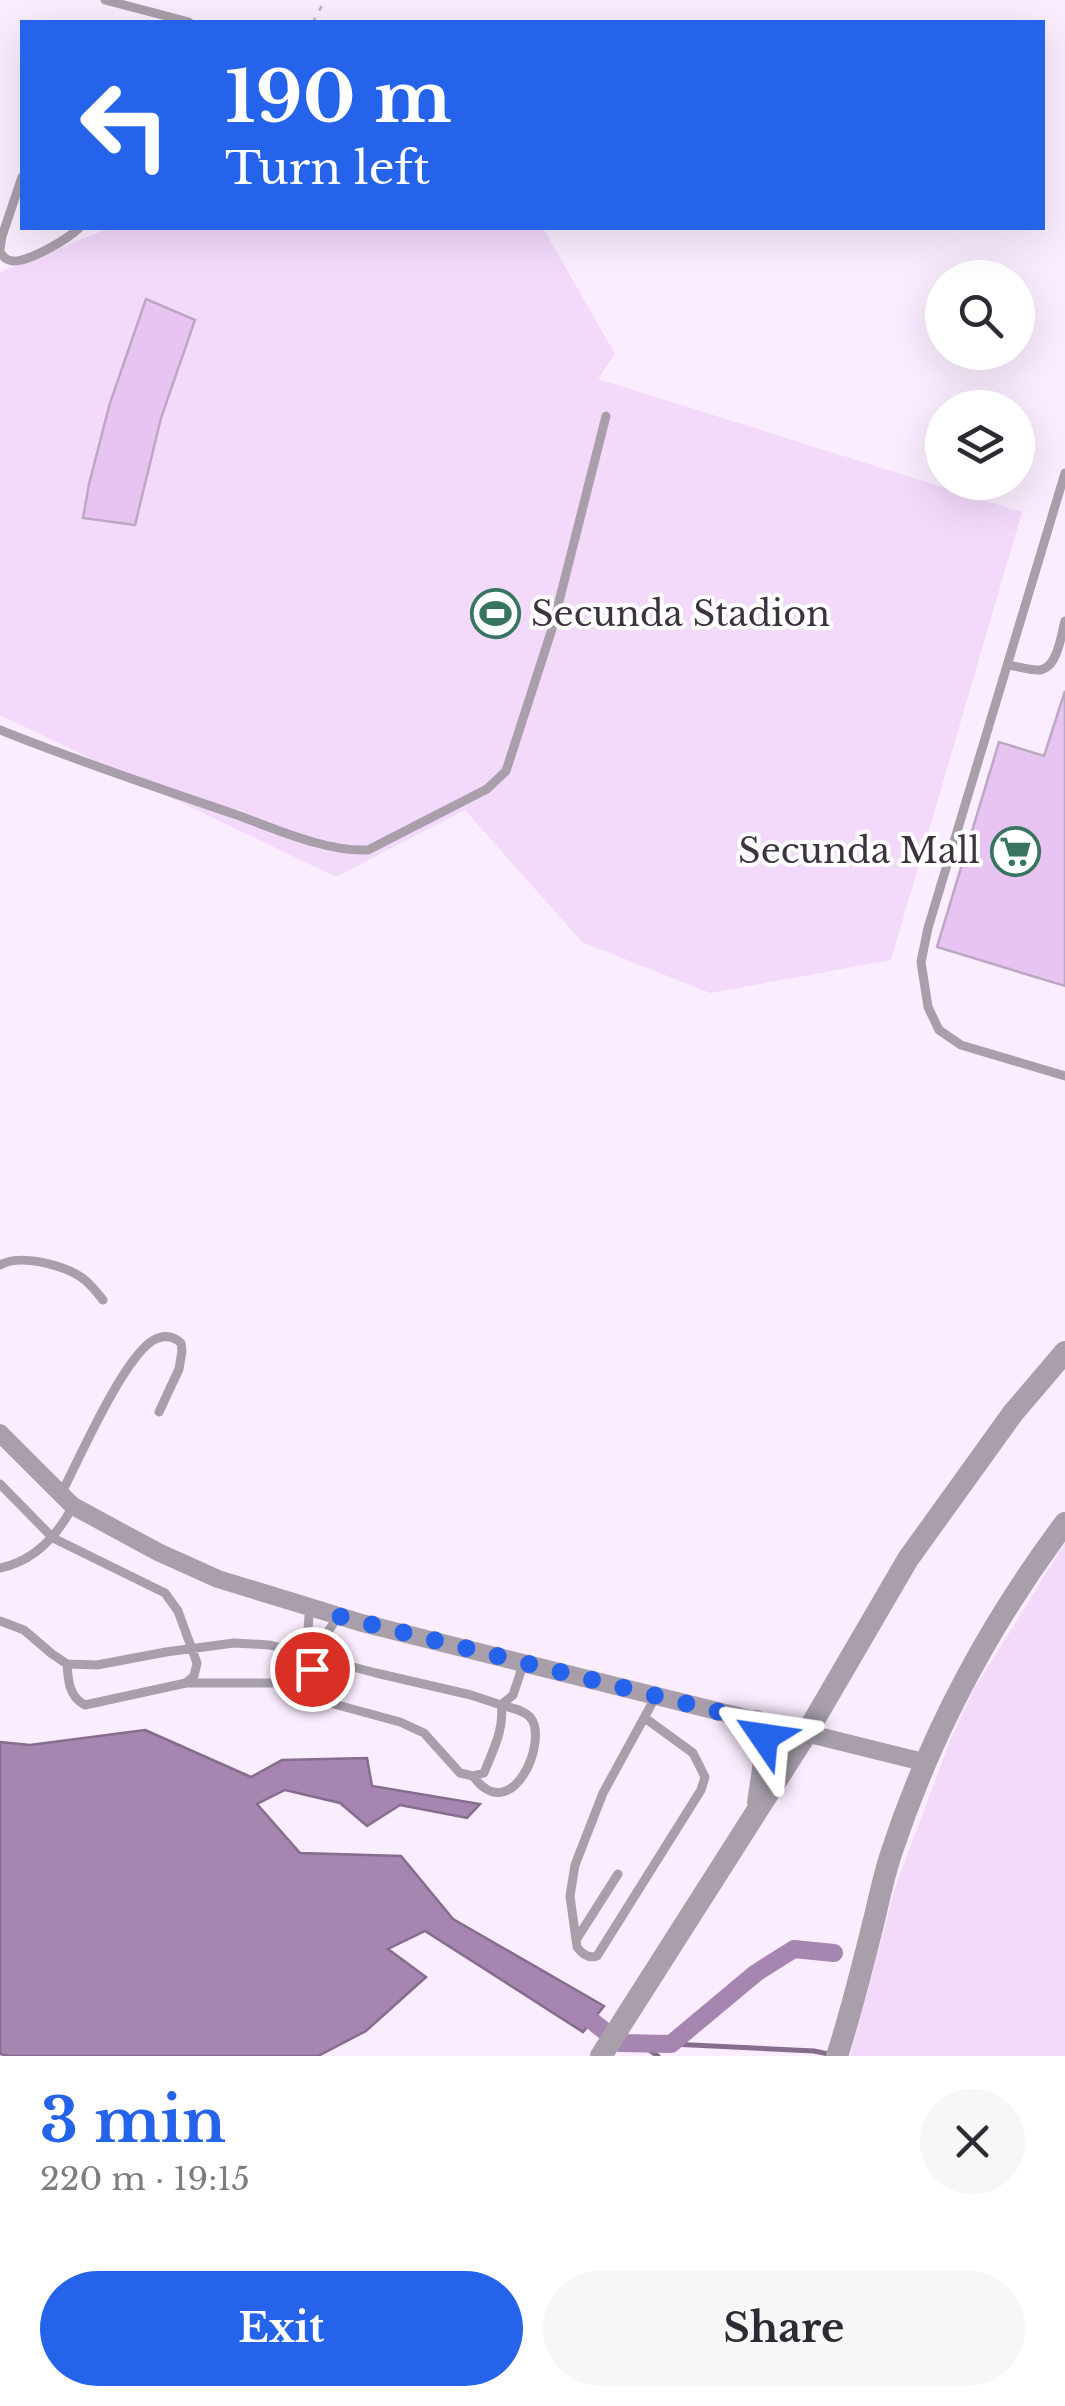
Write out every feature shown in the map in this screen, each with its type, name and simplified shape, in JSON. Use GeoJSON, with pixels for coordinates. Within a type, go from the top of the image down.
{"type":"FeatureCollection","features":[{"type":"Feature","properties":{"kind":"street"},"geometry":{"type":"LineString","coordinates":[[605,2049],[806,1734],[908,1559],[1013,1413],[1065,1352]]}},
{"type":"Feature","properties":{"kind":"street"},"geometry":{"type":"LineString","coordinates":[[0,1433],[67,1499],[158,1552],[218,1579],[338,1616],[923,1762]]}},
{"type":"Feature","properties":{"kind":"street"},"geometry":{"type":"LineString","coordinates":[[839,2049],[890,1854],[923,1762],[981,1651],[1033,1566],[1065,1523]]}},
{"type":"Feature","properties":{"kind":"street"},"geometry":{"type":"LineString","coordinates":[[756,1721],[766,1752],[756,1812]]}},
{"type":"Feature","properties":{"kind":"lane"},"geometry":{"type":"LineString","coordinates":[[105,0],[181,20]]}},
{"type":"Feature","properties":{"kind":"lane"},"geometry":{"type":"LineString","coordinates":[[20,183],[1,235],[0,250],[7,259],[19,260],[77,230]]}},
{"type":"Feature","properties":{"kind":"lane"},"geometry":{"type":"LineString","coordinates":[[0,730],[282,831],[352,851],[368,850],[487,789],[506,771],[514,750],[552,629],[606,416]]}},
{"type":"Feature","properties":{"kind":"lane"},"geometry":{"type":"LineString","coordinates":[[1065,473],[921,962],[928,1007],[940,1030],[961,1045],[1065,1076]]}},
{"type":"Feature","properties":{"kind":"lane"},"geometry":{"type":"LineString","coordinates":[[1008,665],[1038,670],[1049,666],[1065,621]]}},
{"type":"Feature","properties":{"kind":"lane"},"geometry":{"type":"LineString","coordinates":[[0,1264],[9,1260],[46,1263],[86,1280],[103,1300]]}},
{"type":"Feature","properties":{"kind":"lane"},"geometry":{"type":"LineString","coordinates":[[0,1568],[30,1557],[60,1530],[67,1499],[115,1388],[144,1348],[156,1339],[170,1336],[180,1343],[180,1362],[160,1412]]}},
{"type":"Feature","properties":{"kind":"lane"},"geometry":{"type":"LineString","coordinates":[[0,1484],[53,1538],[165,1593],[178,1611],[198,1662],[194,1676],[186,1683]]}},
{"type":"Feature","properties":{"kind":"lane"},"geometry":{"type":"LineString","coordinates":[[310,1607],[306,1641],[316,1684],[330,1703],[400,1722],[424,1733],[460,1773],[484,1774],[500,1731],[501,1705]]}},
{"type":"Feature","properties":{"kind":"lane"},"geometry":{"type":"LineString","coordinates":[[66,1664],[69,1684],[77,1701],[85,1705],[186,1683],[272,1683],[289,1676],[310,1656],[338,1616]]}},
{"type":"Feature","properties":{"kind":"lane"},"geometry":{"type":"LineString","coordinates":[[0,1621],[24,1630],[66,1664],[97,1665],[234,1642],[270,1645],[522,1710],[536,1729],[536,1745],[518,1786],[498,1792],[484,1788],[472,1776]]}},
{"type":"Feature","properties":{"kind":"lane"},"geometry":{"type":"LineString","coordinates":[[501,1705],[512,1695],[524,1662]]}},
{"type":"Feature","properties":{"kind":"lane"},"geometry":{"type":"LineString","coordinates":[[645,1718],[693,1753],[705,1777],[701,1790],[597,1956],[587,1956],[576,1940],[570,1896],[575,1865],[603,1793],[656,1696]]}},
{"type":"Feature","properties":{"kind":"lane"},"geometry":{"type":"LineString","coordinates":[[576,1940],[618,1874]]}},
{"type":"Feature","properties":{"kind":"shaded area","name":"Secunda Stadion"},"geometry":{"type":"Polygon","coordinates":[[[105,230],[544,230],[615,354],[598,379],[925,482],[925,500],[984,500],[1022,512],[891,960],[710,993],[582,942],[465,810],[336,877],[0,715],[0,272],[105,230]]]}},
{"type":"Feature","properties":{"kind":"shaded area"},"geometry":{"type":"Polygon","coordinates":[[[1065,1543],[1065,2056],[850,2056],[895,1888],[949,1743],[974,1689],[1065,1543]]]}},
{"type":"Feature","properties":{"kind":"shaded area"},"geometry":{"type":"Polygon","coordinates":[[[145,1730],[251,1777],[282,1760],[367,1758],[372,1786],[480,1804],[467,1818],[400,1805],[367,1826],[340,1803],[285,1790],[257,1804],[300,1853],[401,1856],[453,1919],[604,2006],[583,2032],[425,1931],[388,1949],[426,1977],[366,2031],[318,2056],[0,2054],[0,1742],[30,1745],[145,1730]]]}},
{"type":"Feature","properties":{"kind":"building"},"geometry":{"type":"Polygon","coordinates":[[[146,299],[195,320],[161,418],[135,525],[83,518],[110,403],[146,299]]]}},
{"type":"Feature","properties":{"kind":"building","name":"Secunda Mall"},"geometry":{"type":"Polygon","coordinates":[[[1065,691],[1065,986],[937,947],[999,742],[1044,756],[1065,691]]]}},
{"type":"Feature","properties":{"kind":"waterway"},"geometry":{"type":"LineString","coordinates":[[592,2021],[620,2043],[671,2044],[756,1973],[794,1949],[834,1953]]}},
{"type":"Feature","properties":{"kind":"waterway"},"geometry":{"type":"LineString","coordinates":[[640,2044],[658,2056]]}},
{"type":"Feature","properties":{"kind":"waterway"},"geometry":{"type":"LineString","coordinates":[[671,2044],[833,2055]]}},
{"type":"Feature","properties":{"kind":"place","name":"Secunda Stadion"},"geometry":{"type":"Point","coordinates":[496,614]}},
{"type":"Feature","properties":{"kind":"place","name":"Secunda Mall"},"geometry":{"type":"Point","coordinates":[1015,851]}},
{"type":"Feature","properties":{"kind":"route"},"geometry":{"type":"LineString","coordinates":[[312,1669],[310,1656],[338,1616],[756,1721],[764,1737]]}}]}
